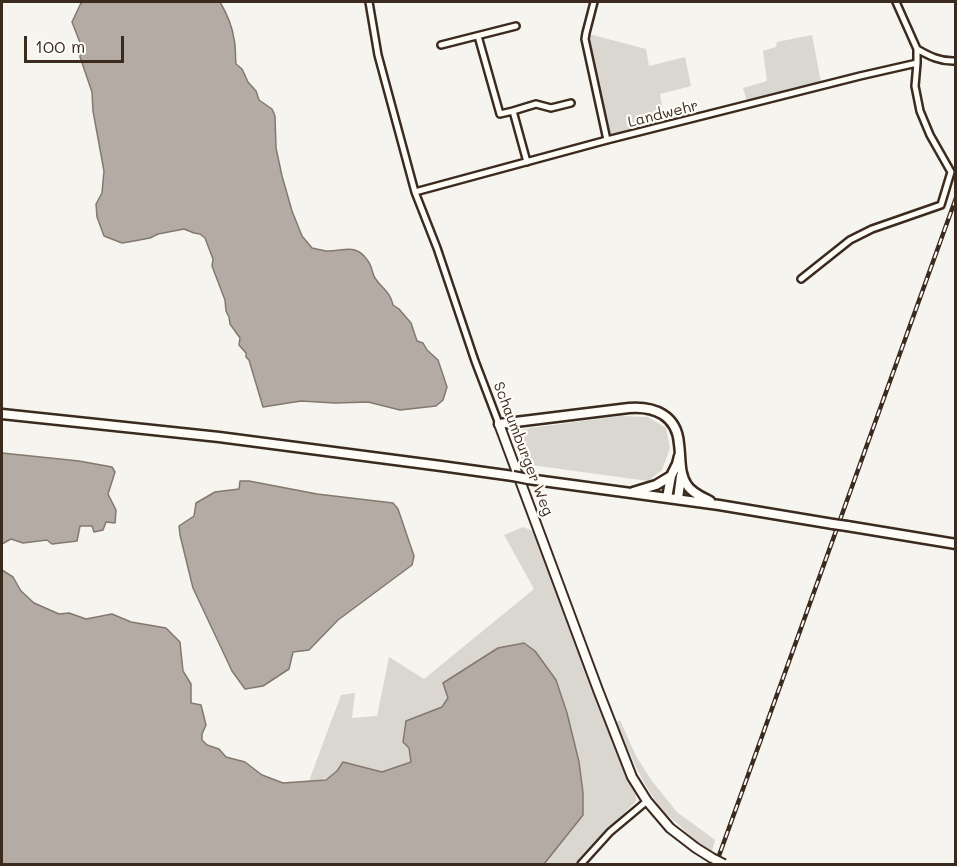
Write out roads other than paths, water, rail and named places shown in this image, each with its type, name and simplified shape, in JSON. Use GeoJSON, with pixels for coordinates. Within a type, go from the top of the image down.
{"type":"FeatureCollection","features":[{"type":"Feature","properties":{"kind":"main road"},"geometry":{"type":"LineString","coordinates":[[499,424],[642,407],[660,412],[671,421],[680,446],[667,498]]}},
{"type":"Feature","properties":{"kind":"main road"},"geometry":{"type":"LineString","coordinates":[[2,414],[219,437],[441,466],[719,505],[956,544]]}},
{"type":"Feature","properties":{"kind":"main road"},"geometry":{"type":"LineString","coordinates":[[679,453],[684,479],[691,490],[719,505]]}},
{"type":"Feature","properties":{"kind":"main road"},"geometry":{"type":"LineString","coordinates":[[678,499],[682,471]]}},
{"type":"Feature","properties":{"kind":"main road"},"geometry":{"type":"LineString","coordinates":[[630,493],[656,485],[671,476]]}},
{"type":"Feature","properties":{"kind":"street","name":"Schaumburger Weg"},"geometry":{"type":"LineString","coordinates":[[369,2],[378,55],[415,192],[437,248],[475,361],[632,777],[647,801],[670,828],[696,849],[724,864]]}},
{"type":"Feature","properties":{"kind":"street"},"geometry":{"type":"LineString","coordinates":[[594,2],[585,39],[607,140]]}},
{"type":"Feature","properties":{"kind":"street"},"geometry":{"type":"LineString","coordinates":[[801,279],[850,240],[872,229],[941,205],[951,172],[930,135],[920,111],[915,86],[917,49],[896,2]]}},
{"type":"Feature","properties":{"kind":"street"},"geometry":{"type":"LineString","coordinates":[[441,45],[516,26]]}},
{"type":"Feature","properties":{"kind":"street"},"geometry":{"type":"LineString","coordinates":[[478,36],[500,114],[536,104],[551,108],[571,103]]}},
{"type":"Feature","properties":{"kind":"street"},"geometry":{"type":"LineString","coordinates":[[917,49],[947,62],[956,61]]}},
{"type":"Feature","properties":{"kind":"street","name":"Landwehr"},"geometry":{"type":"LineString","coordinates":[[415,192],[607,140],[917,63]]}},
{"type":"Feature","properties":{"kind":"street"},"geometry":{"type":"LineString","coordinates":[[513,111],[527,162]]}},
{"type":"Feature","properties":{"kind":"street"},"geometry":{"type":"LineString","coordinates":[[581,864],[610,832],[647,801]]}},
{"type":"Feature","properties":{"kind":"railway"},"geometry":{"type":"LineString","coordinates":[[716,864],[956,198]]}}]}
